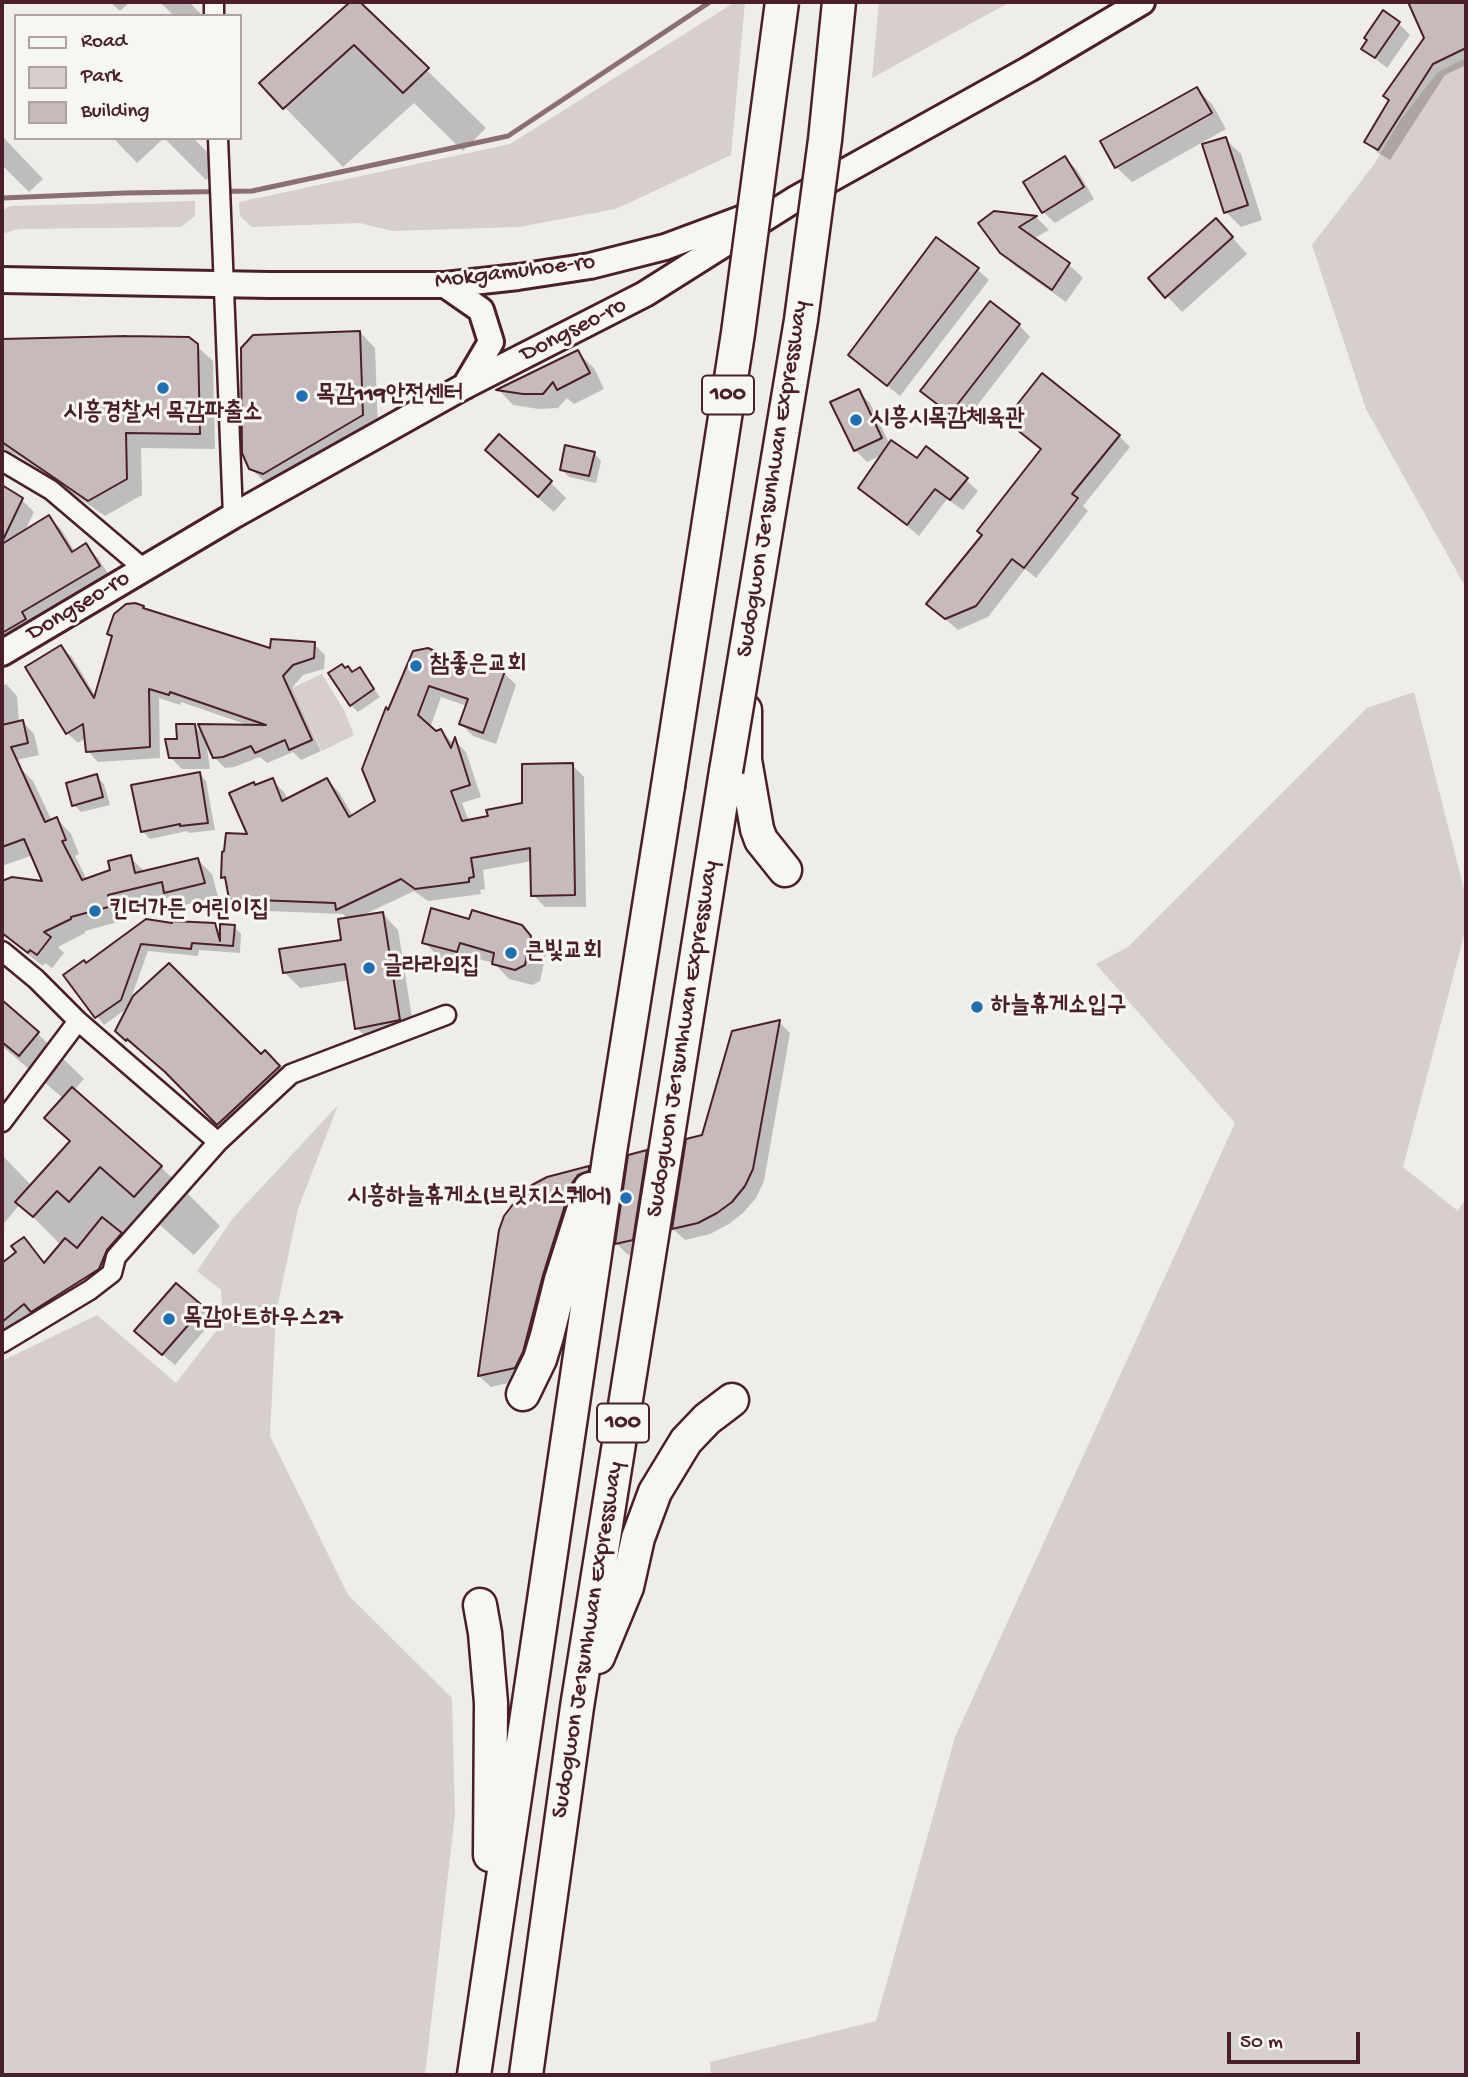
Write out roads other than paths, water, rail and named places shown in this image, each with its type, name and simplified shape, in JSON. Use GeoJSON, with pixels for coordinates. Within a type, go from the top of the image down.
{"type":"FeatureCollection","features":[{"type":"Feature","properties":{"kind":"highway","name":"Sudogwon Je1sunhwan Expressway"},"geometry":{"type":"LineString","coordinates":[[474,2075],[618,1105],[738,333],[782,2]]}},
{"type":"Feature","properties":{"kind":"highway","name":"Sudogwon Je1sunhwan Expressway"},"geometry":{"type":"LineString","coordinates":[[526,2075],[577,1707],[726,771],[801,320],[825,140],[839,2]]}},
{"type":"Feature","properties":{"kind":"highway"},"geometry":{"type":"LineString","coordinates":[[750,636],[744,712],[745,760],[761,839],[785,870]]}},
{"type":"Feature","properties":{"kind":"highway"},"geometry":{"type":"LineString","coordinates":[[523,1394],[540,1359],[561,1280],[618,1105]]}},
{"type":"Feature","properties":{"kind":"highway"},"geometry":{"type":"LineString","coordinates":[[577,1707],[627,1587],[638,1538],[655,1492],[686,1441],[732,1400]]}},
{"type":"Feature","properties":{"kind":"highway"},"geometry":{"type":"LineString","coordinates":[[480,1605],[491,1703],[491,1832],[485,1998]]}},
{"type":"Feature","properties":{"kind":"main road","name":"Dongseo-ro"},"geometry":{"type":"LineString","coordinates":[[2,653],[233,516],[465,386],[645,294],[797,198],[1029,69],[1142,2]]}},
{"type":"Feature","properties":{"kind":"main road","name":"Mokgamuhoe-ro"},"geometry":{"type":"LineString","coordinates":[[2,280],[445,285],[518,278],[590,266],[665,247],[797,198]]}},
{"type":"Feature","properties":{"kind":"main road"},"geometry":{"type":"LineString","coordinates":[[445,285],[481,310],[491,342],[465,386]]}},
{"type":"Feature","properties":{"kind":"street"},"geometry":{"type":"LineString","coordinates":[[218,140],[233,516]]}},
{"type":"Feature","properties":{"kind":"street"},"geometry":{"type":"LineString","coordinates":[[2,461],[51,490],[144,569]]}},
{"type":"Feature","properties":{"kind":"street"},"geometry":{"type":"LineString","coordinates":[[2,951],[218,1142]]}},
{"type":"Feature","properties":{"kind":"street"},"geometry":{"type":"LineString","coordinates":[[2,1343],[90,1290],[112,1273],[116,1258],[218,1142],[291,1074],[446,1015]]}},
{"type":"Feature","properties":{"kind":"street"},"geometry":{"type":"LineString","coordinates":[[2,1122],[78,1021]]}},
{"type":"Feature","properties":{"kind":"waterway"},"geometry":{"type":"LineString","coordinates":[[2,198],[252,191],[508,136],[710,2]]}},
{"type":"Feature","properties":{"kind":"place","name":"시흥경찰서 목감파출소"},"geometry":{"type":"Point","coordinates":[163,388]}},
{"type":"Feature","properties":{"kind":"place","name":"목감119안전센터"},"geometry":{"type":"Point","coordinates":[302,396]}},
{"type":"Feature","properties":{"kind":"place","name":"시흥시목감체육관"},"geometry":{"type":"Point","coordinates":[856,420]}},
{"type":"Feature","properties":{"kind":"place","name":"참좋은교회"},"geometry":{"type":"Point","coordinates":[416,666]}},
{"type":"Feature","properties":{"kind":"place","name":"킨더가든 어린이집"},"geometry":{"type":"Point","coordinates":[95,911]}},
{"type":"Feature","properties":{"kind":"place","name":"큰빛교회"},"geometry":{"type":"Point","coordinates":[511,953]}},
{"type":"Feature","properties":{"kind":"place","name":"글라라의집"},"geometry":{"type":"Point","coordinates":[369,968]}},
{"type":"Feature","properties":{"kind":"place","name":"하늘휴게소입구"},"geometry":{"type":"Point","coordinates":[977,1007]}},
{"type":"Feature","properties":{"kind":"place","name":"시흥하늘휴게소(브릿지스퀘어)"},"geometry":{"type":"Point","coordinates":[626,1198]}},
{"type":"Feature","properties":{"kind":"place","name":"목감아트하우스27"},"geometry":{"type":"Point","coordinates":[169,1319]}}]}
